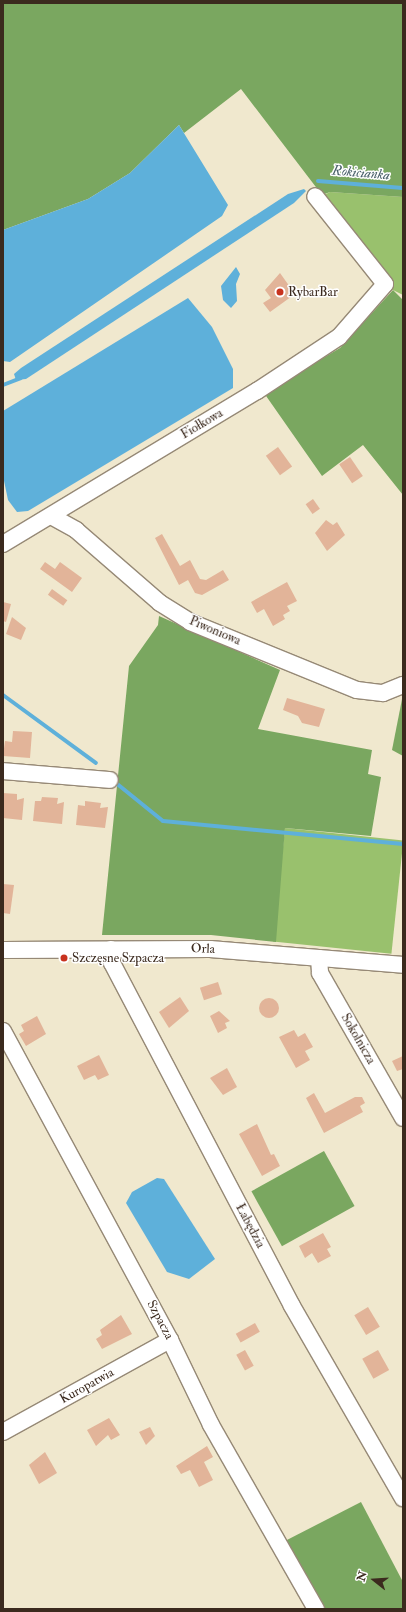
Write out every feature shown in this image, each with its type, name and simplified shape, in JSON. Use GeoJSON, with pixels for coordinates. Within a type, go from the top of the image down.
{"type":"FeatureCollection","features":[{"type":"Feature","properties":{"kind":"street","name":"Fiołkowa"},"geometry":{"type":"LineString","coordinates":[[3,544],[257,391],[339,337],[384,284],[315,196]]}},
{"type":"Feature","properties":{"kind":"street","name":"Piwoniowa"},"geometry":{"type":"LineString","coordinates":[[51,516],[76,530],[160,602],[190,622],[357,690],[382,693],[403,685]]}},
{"type":"Feature","properties":{"kind":"street"},"geometry":{"type":"LineString","coordinates":[[3,771],[110,780]]}},
{"type":"Feature","properties":{"kind":"street","name":"Łabędzia"},"geometry":{"type":"LineString","coordinates":[[110,949],[112,963],[292,1306],[403,1498]]}},
{"type":"Feature","properties":{"kind":"street","name":"Orla"},"geometry":{"type":"LineString","coordinates":[[3,950],[210,949],[403,965]]}},
{"type":"Feature","properties":{"kind":"street","name":"Sokolnicza"},"geometry":{"type":"LineString","coordinates":[[319,958],[320,973],[403,1118]]}},
{"type":"Feature","properties":{"kind":"street","name":"Szpacza"},"geometry":{"type":"LineString","coordinates":[[3,1031],[170,1340],[211,1425],[316,1609]]}},
{"type":"Feature","properties":{"kind":"street","name":"Kuropatwia"},"geometry":{"type":"LineString","coordinates":[[3,1432],[170,1340]]}},
{"type":"Feature","properties":{"kind":"green space"},"geometry":{"type":"Polygon","coordinates":[[[3,3],[403,3],[403,197],[330,192],[322,195],[241,89],[184,133],[179,125],[130,173],[88,199],[3,230],[3,3]]]}},
{"type":"Feature","properties":{"kind":"green space"},"geometry":{"type":"Polygon","coordinates":[[[330,192],[403,197],[403,295],[393,290],[322,196],[330,192]]]}},
{"type":"Feature","properties":{"kind":"green space"},"geometry":{"type":"Polygon","coordinates":[[[393,290],[403,300],[403,495],[363,445],[322,476],[264,393],[340,348],[393,290]]]}},
{"type":"Feature","properties":{"kind":"green space"},"geometry":{"type":"Polygon","coordinates":[[[159,616],[280,670],[258,729],[372,750],[368,774],[381,777],[371,836],[285,828],[276,942],[211,935],[102,935],[129,666],[158,625],[159,616]]]}},
{"type":"Feature","properties":{"kind":"green space"},"geometry":{"type":"Polygon","coordinates":[[[403,694],[403,756],[392,750],[403,694]]]}},
{"type":"Feature","properties":{"kind":"green space"},"geometry":{"type":"Polygon","coordinates":[[[285,828],[403,840],[391,954],[273,941],[285,828]]]}},
{"type":"Feature","properties":{"kind":"green space"},"geometry":{"type":"Polygon","coordinates":[[[324,1151],[355,1206],[282,1246],[251,1191],[324,1151]]]}},
{"type":"Feature","properties":{"kind":"green space"},"geometry":{"type":"Polygon","coordinates":[[[361,1502],[403,1582],[403,1609],[323,1609],[283,1542],[361,1502]]]}},
{"type":"Feature","properties":{"kind":"water"},"geometry":{"type":"Polygon","coordinates":[[[179,125],[228,205],[222,216],[10,362],[3,361],[3,230],[88,199],[130,173],[179,125]]]}},
{"type":"Feature","properties":{"kind":"water"},"geometry":{"type":"Polygon","coordinates":[[[304,189],[306,191],[294,203],[26,379],[16,380],[14,374],[21,368],[288,194],[304,189]]]}},
{"type":"Feature","properties":{"kind":"water"},"geometry":{"type":"Polygon","coordinates":[[[236,267],[240,274],[236,284],[237,301],[231,308],[223,300],[221,286],[236,267]]]}},
{"type":"Feature","properties":{"kind":"water"},"geometry":{"type":"Polygon","coordinates":[[[188,298],[212,327],[233,369],[233,388],[28,511],[17,512],[8,500],[3,476],[3,411],[188,298]]]}},
{"type":"Feature","properties":{"kind":"water"},"geometry":{"type":"Polygon","coordinates":[[[157,1178],[164,1179],[215,1259],[189,1279],[167,1272],[126,1203],[132,1192],[157,1178]]]}},
{"type":"Feature","properties":{"kind":"building","name":"RybarBar"},"geometry":{"type":"Polygon","coordinates":[[[280,273],[295,294],[270,312],[263,303],[271,298],[265,290],[280,273]]]}},
{"type":"Feature","properties":{"kind":"building"},"geometry":{"type":"Polygon","coordinates":[[[278,447],[292,466],[280,475],[266,456],[278,447]]]}},
{"type":"Feature","properties":{"kind":"building"},"geometry":{"type":"Polygon","coordinates":[[[350,457],[363,476],[352,483],[339,464],[350,457]]]}},
{"type":"Feature","properties":{"kind":"building"},"geometry":{"type":"Polygon","coordinates":[[[313,499],[320,509],[313,514],[306,504],[313,499]]]}},
{"type":"Feature","properties":{"kind":"building"},"geometry":{"type":"Polygon","coordinates":[[[326,520],[333,525],[337,522],[345,535],[327,551],[315,533],[326,520]]]}},
{"type":"Feature","properties":{"kind":"building"},"geometry":{"type":"Polygon","coordinates":[[[162,534],[180,566],[190,560],[200,579],[206,580],[223,570],[229,580],[202,595],[195,593],[188,580],[179,585],[155,538],[162,534]]]}},
{"type":"Feature","properties":{"kind":"building"},"geometry":{"type":"Polygon","coordinates":[[[45,562],[55,569],[60,562],[82,578],[72,592],[40,569],[45,562]]]}},
{"type":"Feature","properties":{"kind":"building"},"geometry":{"type":"Polygon","coordinates":[[[287,582],[297,601],[287,606],[290,611],[283,615],[285,619],[273,626],[264,609],[257,613],[251,602],[287,582]]]}},
{"type":"Feature","properties":{"kind":"building"},"geometry":{"type":"Polygon","coordinates":[[[52,589],[67,600],[63,606],[48,595],[52,589]]]}},
{"type":"Feature","properties":{"kind":"building"},"geometry":{"type":"Polygon","coordinates":[[[3,602],[11,604],[6,622],[3,621],[3,602]]]}},
{"type":"Feature","properties":{"kind":"building"},"geometry":{"type":"Polygon","coordinates":[[[12,617],[26,628],[21,640],[6,634],[12,617]]]}},
{"type":"Feature","properties":{"kind":"building"},"geometry":{"type":"Polygon","coordinates":[[[287,698],[325,709],[319,727],[302,723],[298,716],[283,710],[287,698]]]}},
{"type":"Feature","properties":{"kind":"building"},"geometry":{"type":"Polygon","coordinates":[[[13,731],[32,732],[30,758],[3,756],[5,741],[12,742],[13,731]]]}},
{"type":"Feature","properties":{"kind":"building"},"geometry":{"type":"Polygon","coordinates":[[[3,793],[17,794],[17,800],[24,798],[22,820],[3,818],[3,793]]]}},
{"type":"Feature","properties":{"kind":"building"},"geometry":{"type":"Polygon","coordinates":[[[42,797],[58,798],[57,804],[64,802],[62,824],[33,821],[35,801],[41,801],[42,797]]]}},
{"type":"Feature","properties":{"kind":"building"},"geometry":{"type":"Polygon","coordinates":[[[85,801],[101,803],[100,808],[108,807],[105,828],[76,825],[78,805],[85,806],[85,801]]]}},
{"type":"Feature","properties":{"kind":"building"},"geometry":{"type":"Polygon","coordinates":[[[3,884],[14,885],[10,914],[3,913],[3,884]]]}},
{"type":"Feature","properties":{"kind":"building"},"geometry":{"type":"Polygon","coordinates":[[[218,982],[222,994],[204,1000],[200,988],[218,982]]]}},
{"type":"Feature","properties":{"kind":"building"},"geometry":{"type":"Polygon","coordinates":[[[180,997],[189,1011],[169,1028],[159,1012],[180,997]]]}},
{"type":"Feature","properties":{"kind":"building"},"geometry":{"type":"Polygon","coordinates":[[[265,998],[273,998],[279,1004],[279,1012],[273,1018],[265,1018],[259,1012],[259,1004],[265,998]]]}},
{"type":"Feature","properties":{"kind":"building"},"geometry":{"type":"Polygon","coordinates":[[[219,1011],[230,1021],[225,1023],[227,1028],[218,1033],[210,1016],[219,1011]]]}},
{"type":"Feature","properties":{"kind":"building"},"geometry":{"type":"Polygon","coordinates":[[[37,1016],[46,1034],[26,1046],[19,1034],[24,1031],[21,1025],[37,1016]]]}},
{"type":"Feature","properties":{"kind":"building"},"geometry":{"type":"Polygon","coordinates":[[[294,1030],[298,1037],[305,1033],[313,1047],[305,1051],[310,1060],[296,1068],[279,1037],[294,1030]]]}},
{"type":"Feature","properties":{"kind":"building"},"geometry":{"type":"Polygon","coordinates":[[[99,1055],[109,1075],[98,1080],[95,1075],[84,1080],[77,1066],[99,1055]]]}},
{"type":"Feature","properties":{"kind":"building"},"geometry":{"type":"Polygon","coordinates":[[[403,1056],[403,1069],[397,1071],[392,1061],[403,1056]]]}},
{"type":"Feature","properties":{"kind":"building"},"geometry":{"type":"Polygon","coordinates":[[[227,1068],[237,1087],[223,1095],[210,1078],[227,1068]]]}},
{"type":"Feature","properties":{"kind":"building"},"geometry":{"type":"Polygon","coordinates":[[[314,1093],[325,1113],[355,1097],[362,1097],[365,1103],[360,1106],[363,1112],[324,1133],[306,1098],[314,1093]]]}},
{"type":"Feature","properties":{"kind":"building"},"geometry":{"type":"Polygon","coordinates":[[[257,1124],[271,1155],[274,1154],[280,1166],[262,1176],[239,1134],[257,1124]]]}},
{"type":"Feature","properties":{"kind":"building"},"geometry":{"type":"Polygon","coordinates":[[[323,1233],[331,1247],[327,1249],[331,1256],[318,1263],[312,1253],[305,1258],[299,1246],[323,1233]]]}},
{"type":"Feature","properties":{"kind":"building"},"geometry":{"type":"Polygon","coordinates":[[[368,1307],[380,1327],[366,1335],[354,1315],[368,1307]]]}},
{"type":"Feature","properties":{"kind":"building"},"geometry":{"type":"Polygon","coordinates":[[[121,1315],[132,1334],[102,1349],[96,1339],[102,1335],[100,1330],[121,1315]]]}},
{"type":"Feature","properties":{"kind":"building"},"geometry":{"type":"Polygon","coordinates":[[[255,1323],[260,1332],[241,1342],[236,1334],[255,1323]]]}},
{"type":"Feature","properties":{"kind":"building"},"geometry":{"type":"Polygon","coordinates":[[[245,1350],[254,1366],[245,1371],[236,1355],[245,1350]]]}},
{"type":"Feature","properties":{"kind":"building"},"geometry":{"type":"Polygon","coordinates":[[[378,1350],[389,1370],[373,1379],[362,1359],[378,1350]]]}},
{"type":"Feature","properties":{"kind":"building"},"geometry":{"type":"Polygon","coordinates":[[[109,1418],[120,1435],[111,1440],[108,1435],[96,1446],[87,1430],[109,1418]]]}},
{"type":"Feature","properties":{"kind":"building"},"geometry":{"type":"Polygon","coordinates":[[[150,1427],[155,1436],[146,1445],[139,1432],[150,1427]]]}},
{"type":"Feature","properties":{"kind":"building"},"geometry":{"type":"Polygon","coordinates":[[[207,1446],[213,1457],[204,1462],[213,1480],[199,1487],[190,1470],[181,1474],[176,1466],[207,1446]]]}},
{"type":"Feature","properties":{"kind":"building"},"geometry":{"type":"Polygon","coordinates":[[[45,1452],[57,1473],[39,1484],[29,1465],[45,1452]]]}},
{"type":"Feature","properties":{"kind":"waterway","name":"Rokicianka"},"geometry":{"type":"LineString","coordinates":[[318,181],[403,188]]}},
{"type":"Feature","properties":{"kind":"waterway"},"geometry":{"type":"LineString","coordinates":[[3,385],[21,378]]}},
{"type":"Feature","properties":{"kind":"waterway"},"geometry":{"type":"LineString","coordinates":[[3,695],[96,763]]}},
{"type":"Feature","properties":{"kind":"waterway"},"geometry":{"type":"LineString","coordinates":[[116,783],[163,821],[403,844]]}},
{"type":"Feature","properties":{"kind":"place","name":"RybarBar"},"geometry":{"type":"Point","coordinates":[280,292]}},
{"type":"Feature","properties":{"kind":"place","name":"Szczęsne Szpacza"},"geometry":{"type":"Point","coordinates":[64,958]}}]}
